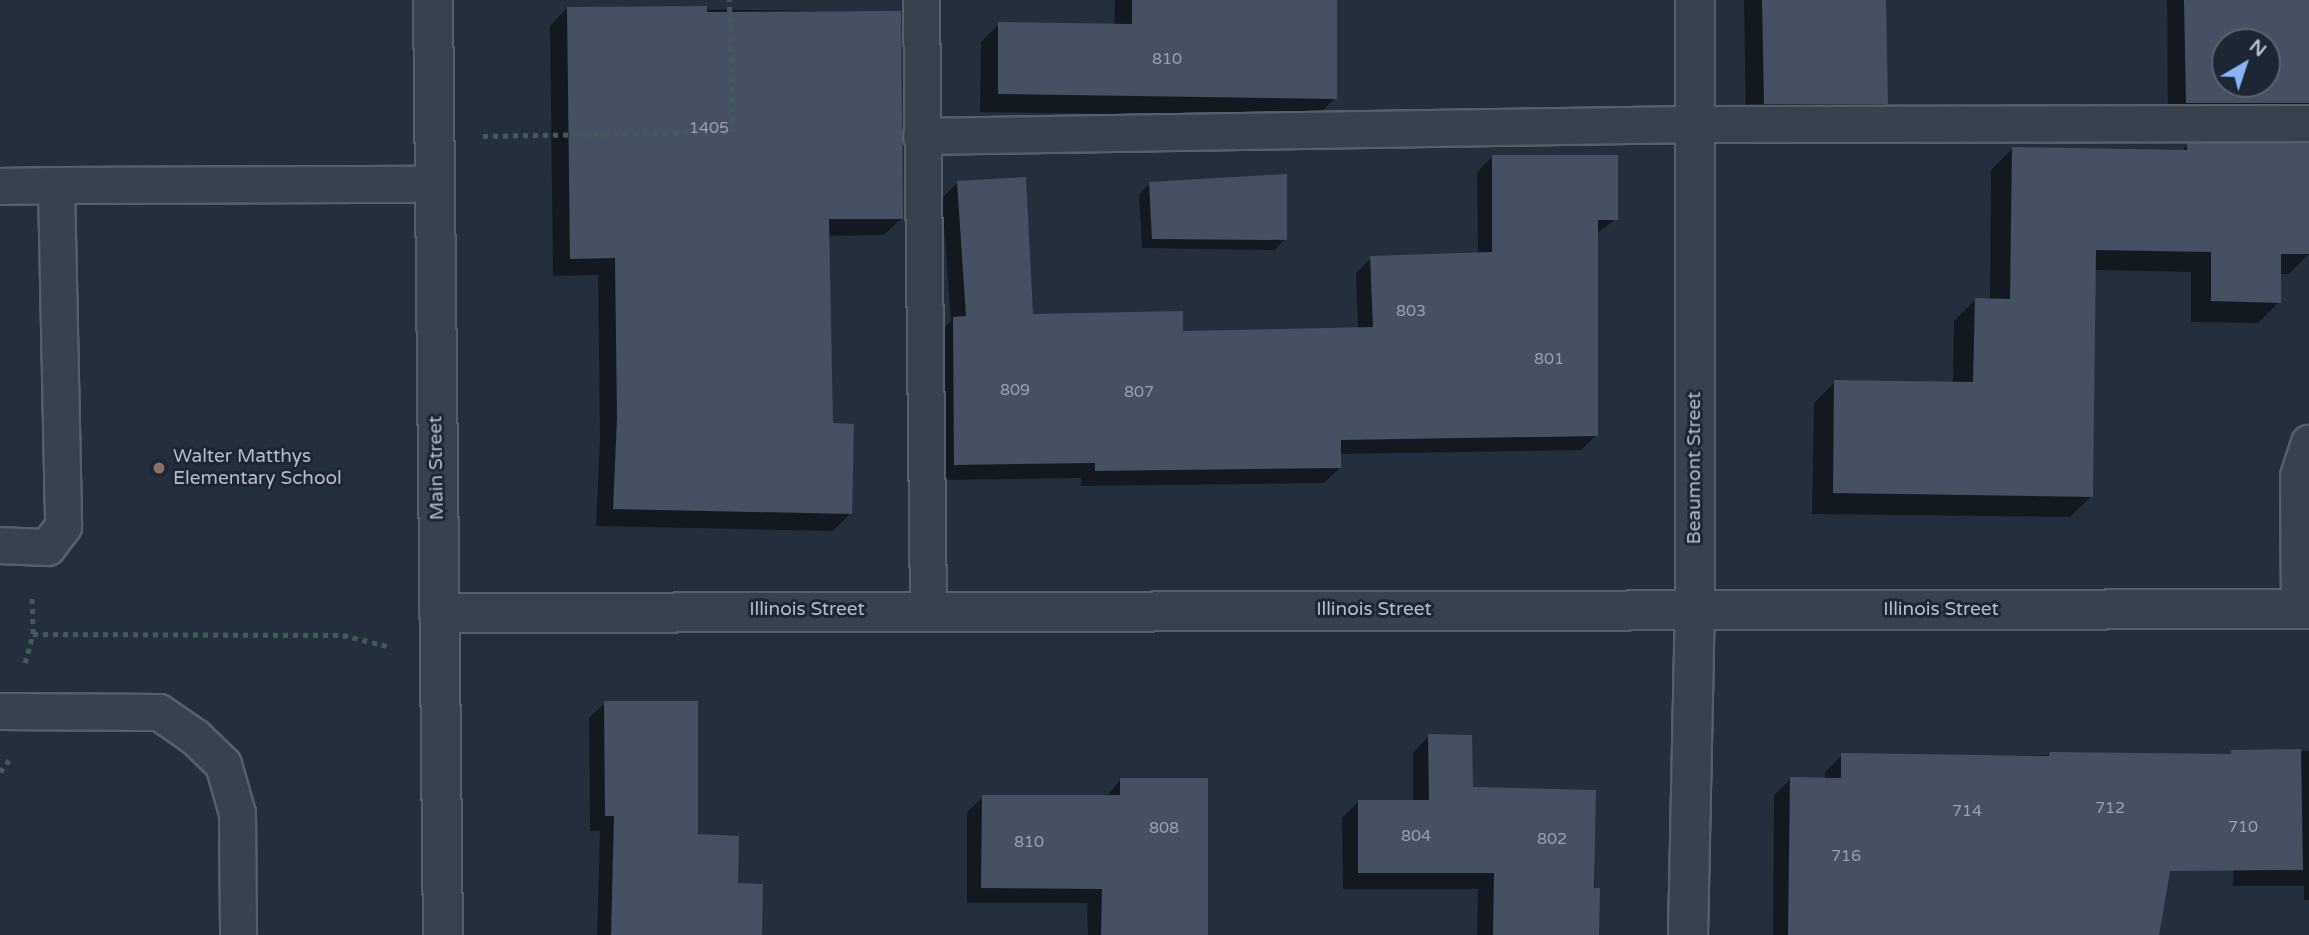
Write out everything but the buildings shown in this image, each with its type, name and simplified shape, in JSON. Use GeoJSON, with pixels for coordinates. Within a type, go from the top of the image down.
{"type":"FeatureCollection","features":[{"type":"Feature","properties":{"kind":"street","name":"Main Street"},"geometry":{"type":"LineString","coordinates":[[432,0],[439,613],[442,661],[443,935]]}},
{"type":"Feature","properties":{"kind":"street","name":"Beaumont Street"},"geometry":{"type":"LineString","coordinates":[[1688,935],[1695,610],[1695,0]]}},
{"type":"Feature","properties":{"kind":"street","name":"Illinois Street"},"geometry":{"type":"LineString","coordinates":[[439,613],[928,609],[2304,609]]}},
{"type":"Feature","properties":{"kind":"lane"},"geometry":{"type":"LineString","coordinates":[[921,0],[928,609]]}},
{"type":"Feature","properties":{"kind":"lane"},"geometry":{"type":"LineString","coordinates":[[921,136],[1694,124],[2309,122]]}},
{"type":"Feature","properties":{"kind":"lane"},"geometry":{"type":"LineString","coordinates":[[0,186],[433,184]]}},
{"type":"Feature","properties":{"kind":"lane"},"geometry":{"type":"LineString","coordinates":[[0,545],[47,547],[63,526],[56,185]]}},
{"type":"Feature","properties":{"kind":"lane"},"geometry":{"type":"LineString","coordinates":[[2304,609],[2298,477],[2309,443]]}},
{"type":"Feature","properties":{"kind":"lane"},"geometry":{"type":"LineString","coordinates":[[0,711],[159,712],[195,737],[223,764],[237,813],[238,935]]}},
{"type":"Feature","properties":{"kind":"path"},"geometry":{"type":"LineString","coordinates":[[433,137],[733,132],[729,0]]}},
{"type":"Feature","properties":{"kind":"path"},"geometry":{"type":"LineString","coordinates":[[33,634],[343,635],[442,661]]}},
{"type":"Feature","properties":{"kind":"place","name":"Walter Matthys Elementary School"},"geometry":{"type":"Point","coordinates":[159,468]}}]}
